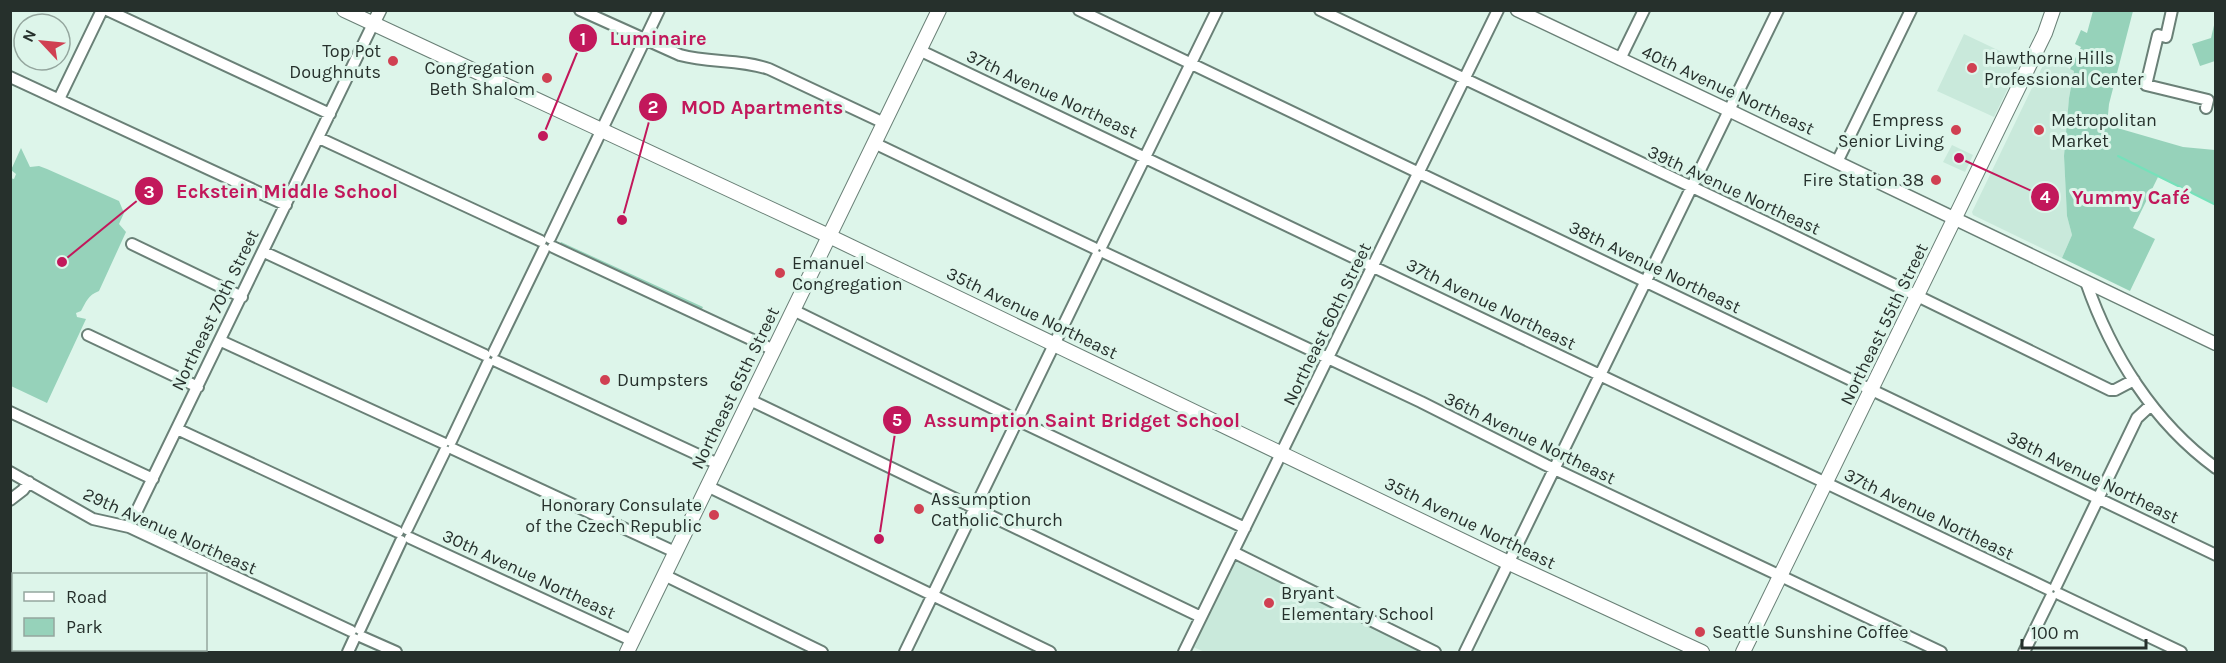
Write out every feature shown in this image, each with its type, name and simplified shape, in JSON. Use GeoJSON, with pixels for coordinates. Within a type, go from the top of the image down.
{"type":"FeatureCollection","features":[{"type":"Feature","properties":{"kind":"main road","name":"35th Avenue Northeast"},"geometry":{"type":"LineString","coordinates":[[345,10],[829,236],[1509,563],[1702,652]]}},
{"type":"Feature","properties":{"kind":"main road","name":"Northeast 55th Street"},"geometry":{"type":"LineString","coordinates":[[1743,652],[1956,219],[2054,10]]}},
{"type":"Feature","properties":{"kind":"main road","name":"Northeast 65th Street"},"geometry":{"type":"LineString","coordinates":[[630,647],[920,50],[934,12]]}},
{"type":"Feature","properties":{"kind":"street"},"geometry":{"type":"LineString","coordinates":[[58,99],[102,10]]}},
{"type":"Feature","properties":{"kind":"street"},"geometry":{"type":"LineString","coordinates":[[107,10],[330,114]]}},
{"type":"Feature","properties":{"kind":"street","name":"Northeast 70th Street"},"geometry":{"type":"LineString","coordinates":[[129,527],[380,10]]}},
{"type":"Feature","properties":{"kind":"street"},"geometry":{"type":"LineString","coordinates":[[580,10],[644,40],[696,59],[750,64],[769,69],[884,123]]}},
{"type":"Feature","properties":{"kind":"street"},"geometry":{"type":"LineString","coordinates":[[348,652],[658,10]]}},
{"type":"Feature","properties":{"kind":"street","name":"38th Avenue Northeast"},"geometry":{"type":"LineString","coordinates":[[1079,10],[2216,555]]}},
{"type":"Feature","properties":{"kind":"street"},"geometry":{"type":"LineString","coordinates":[[905,652],[1053,343],[1217,10]]}},
{"type":"Feature","properties":{"kind":"street","name":"39th Avenue Northeast"},"geometry":{"type":"LineString","coordinates":[[1320,10],[2110,390],[2115,390],[2134,380]]}},
{"type":"Feature","properties":{"kind":"street","name":"Northeast 60th Street"},"geometry":{"type":"LineString","coordinates":[[1184,652],[1498,10]]}},
{"type":"Feature","properties":{"kind":"street","name":"40th Avenue Northeast"},"geometry":{"type":"LineString","coordinates":[[1517,10],[2216,344]]}},
{"type":"Feature","properties":{"kind":"street"},"geometry":{"type":"LineString","coordinates":[[1620,59],[1644,10]]}},
{"type":"Feature","properties":{"kind":"street"},"geometry":{"type":"LineString","coordinates":[[1466,652],[1778,10]]}},
{"type":"Feature","properties":{"kind":"street"},"geometry":{"type":"LineString","coordinates":[[1837,162],[1911,10]]}},
{"type":"Feature","properties":{"kind":"street"},"geometry":{"type":"LineString","coordinates":[[2172,10],[2166,37],[2158,35],[2146,85],[2208,100],[2206,108]]}},
{"type":"Feature","properties":{"kind":"street","name":"37th Avenue Northeast"},"geometry":{"type":"LineString","coordinates":[[920,50],[2181,652]]}},
{"type":"Feature","properties":{"kind":"street"},"geometry":{"type":"LineString","coordinates":[[10,77],[286,205]]}},
{"type":"Feature","properties":{"kind":"street"},"geometry":{"type":"LineString","coordinates":[[319,138],[774,350]]}},
{"type":"Feature","properties":{"kind":"street","name":"36th Avenue Northeast"},"geometry":{"type":"LineString","coordinates":[[874,143],[1941,652]]}},
{"type":"Feature","properties":{"kind":"street"},"geometry":{"type":"LineString","coordinates":[[132,244],[242,297]]}},
{"type":"Feature","properties":{"kind":"street"},"geometry":{"type":"LineString","coordinates":[[264,252],[718,464]]}},
{"type":"Feature","properties":{"kind":"street"},"geometry":{"type":"LineString","coordinates":[[2086,282],[2103,327],[2151,405],[2178,436],[2216,468]]}},
{"type":"Feature","properties":{"kind":"street"},"geometry":{"type":"LineString","coordinates":[[794,310],[1017,420],[1245,528]]}},
{"type":"Feature","properties":{"kind":"street"},"geometry":{"type":"LineString","coordinates":[[88,335],[198,387]]}},
{"type":"Feature","properties":{"kind":"street"},"geometry":{"type":"LineString","coordinates":[[221,341],[675,552]]}},
{"type":"Feature","properties":{"kind":"street"},"geometry":{"type":"LineString","coordinates":[[750,400],[1201,617]]}},
{"type":"Feature","properties":{"kind":"street"},"geometry":{"type":"LineString","coordinates":[[2024,652],[2137,418],[2151,405]]}},
{"type":"Feature","properties":{"kind":"street"},"geometry":{"type":"LineString","coordinates":[[10,412],[153,479]]}},
{"type":"Feature","properties":{"kind":"street","name":"30th Avenue Northeast"},"geometry":{"type":"LineString","coordinates":[[177,429],[404,535],[630,647]]}},
{"type":"Feature","properties":{"kind":"street","name":"29th Avenue Northeast"},"geometry":{"type":"LineString","coordinates":[[10,472],[99,522],[129,527],[396,652]]}},
{"type":"Feature","properties":{"kind":"street"},"geometry":{"type":"LineString","coordinates":[[10,501],[24,490],[29,482]]}},
{"type":"Feature","properties":{"kind":"street"},"geometry":{"type":"LineString","coordinates":[[707,486],[1050,652]]}},
{"type":"Feature","properties":{"kind":"street"},"geometry":{"type":"LineString","coordinates":[[1233,552],[1436,652]]}},
{"type":"Feature","properties":{"kind":"street"},"geometry":{"type":"LineString","coordinates":[[664,575],[822,652]]}},
{"type":"Feature","properties":{"kind":"shaded area"},"geometry":{"type":"Polygon","coordinates":[[[1964,34],[2021,61],[1994,117],[1937,91],[1964,34]]]}},
{"type":"Feature","properties":{"kind":"shaded area"},"geometry":{"type":"Polygon","coordinates":[[[2047,57],[2074,71],[2069,98],[2064,156],[2067,216],[2072,235],[2062,258],[1973,215],[1972,212],[2047,57]]]}},
{"type":"Feature","properties":{"kind":"shaded area"},"geometry":{"type":"Polygon","coordinates":[[[1952,145],[1973,155],[1965,172],[1943,162],[1952,145]]]}},
{"type":"Feature","properties":{"kind":"shaded area","name":"Bryant Elementary School"},"geometry":{"type":"Polygon","coordinates":[[[1235,558],[1425,652],[1205,652],[1193,647],[1235,558]]]}},
{"type":"Feature","properties":{"kind":"green space"},"geometry":{"type":"Polygon","coordinates":[[[2093,11],[2133,11],[2109,104],[2107,125],[2183,147],[2215,150],[2215,204],[2158,177],[2133,228],[2155,239],[2130,291],[2062,258],[2072,235],[2067,216],[2064,156],[2069,98],[2074,71],[2070,69],[2081,47],[2075,44],[2081,30],[2087,33],[2093,11]]]}},
{"type":"Feature","properties":{"kind":"green space"},"geometry":{"type":"Polygon","coordinates":[[[2215,21],[2215,61],[2200,66],[2192,44],[2211,38],[2215,21]]]}},
{"type":"Feature","properties":{"kind":"green space"},"geometry":{"type":"Polygon","coordinates":[[[21,148],[30,167],[39,166],[47,169],[119,201],[124,213],[119,224],[126,232],[99,291],[90,297],[81,311],[76,313],[77,317],[86,319],[47,403],[11,386],[10,178],[14,179],[16,174],[11,170],[21,148]]]}},
{"type":"Feature","properties":{"kind":"green space"},"geometry":{"type":"Polygon","coordinates":[[[561,242],[703,307],[701,311],[559,245],[561,242]]]}},
{"type":"Feature","properties":{"kind":"waterway"},"geometry":{"type":"LineString","coordinates":[[2118,156],[2216,205]]}},
{"type":"Feature","properties":{"kind":"place","name":"Top Pot Doughnuts"},"geometry":{"type":"Point","coordinates":[393,61]}},
{"type":"Feature","properties":{"kind":"place","name":"Hawthorne Hills Professional Center"},"geometry":{"type":"Point","coordinates":[1972,68]}},
{"type":"Feature","properties":{"kind":"place","name":"Congregation Beth Shalom"},"geometry":{"type":"Point","coordinates":[547,78]}},
{"type":"Feature","properties":{"kind":"place","name":"Empress Senior Living"},"geometry":{"type":"Point","coordinates":[1956,130]}},
{"type":"Feature","properties":{"kind":"place","name":"Metropolitan Market"},"geometry":{"type":"Point","coordinates":[2039,130]}},
{"type":"Feature","properties":{"kind":"place","name":"Luminaire"},"geometry":{"type":"Point","coordinates":[543,136]}},
{"type":"Feature","properties":{"kind":"place","name":"Yummy Café"},"geometry":{"type":"Point","coordinates":[1959,158]}},
{"type":"Feature","properties":{"kind":"place","name":"Fire Station 38"},"geometry":{"type":"Point","coordinates":[1936,180]}},
{"type":"Feature","properties":{"kind":"place","name":"MOD Apartments"},"geometry":{"type":"Point","coordinates":[622,220]}},
{"type":"Feature","properties":{"kind":"place","name":"Eckstein Middle School"},"geometry":{"type":"Point","coordinates":[62,262]}},
{"type":"Feature","properties":{"kind":"place","name":"Emanuel Congregation"},"geometry":{"type":"Point","coordinates":[780,273]}},
{"type":"Feature","properties":{"kind":"place","name":"Dumpsters"},"geometry":{"type":"Point","coordinates":[605,380]}},
{"type":"Feature","properties":{"kind":"place","name":"Assumption Catholic Church"},"geometry":{"type":"Point","coordinates":[919,509]}},
{"type":"Feature","properties":{"kind":"place","name":"Honorary Consulate of the Czech Republic"},"geometry":{"type":"Point","coordinates":[714,515]}},
{"type":"Feature","properties":{"kind":"place","name":"Assumption Saint Bridget School"},"geometry":{"type":"Point","coordinates":[879,539]}},
{"type":"Feature","properties":{"kind":"place","name":"Bryant Elementary School"},"geometry":{"type":"Point","coordinates":[1269,603]}},
{"type":"Feature","properties":{"kind":"place","name":"Seattle Sunshine Coffee"},"geometry":{"type":"Point","coordinates":[1700,632]}}]}
